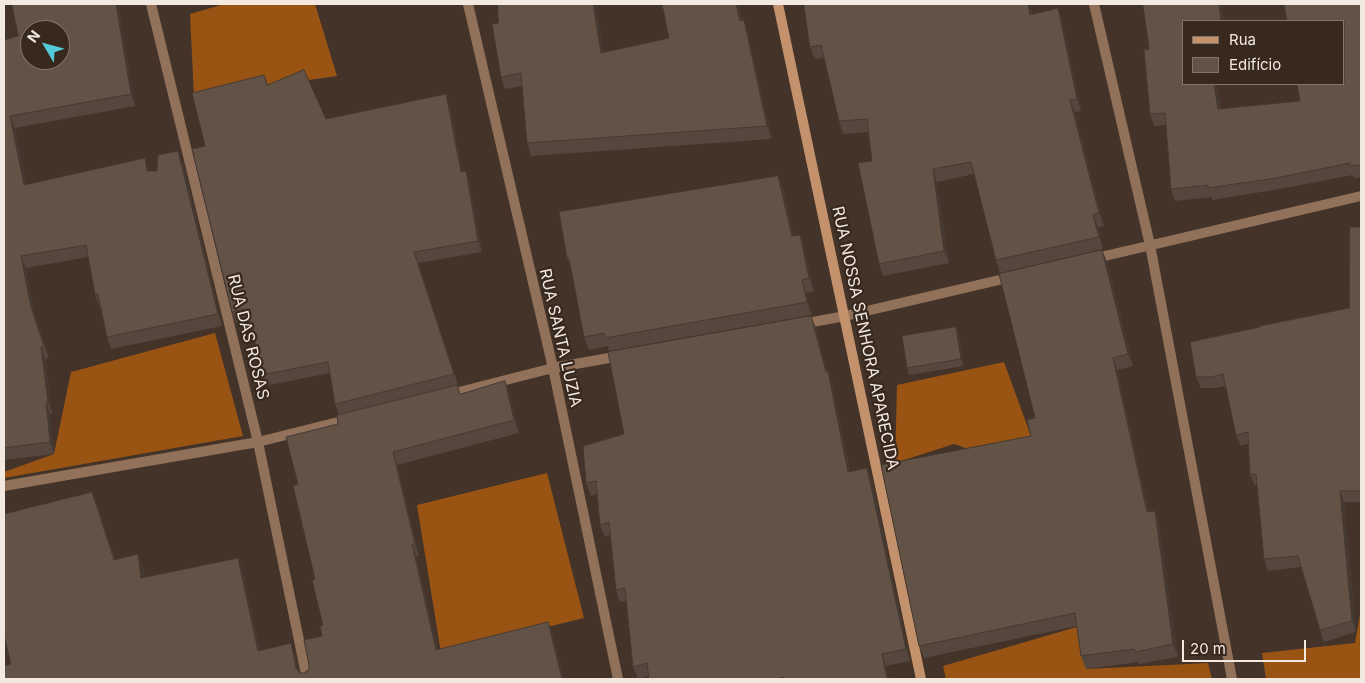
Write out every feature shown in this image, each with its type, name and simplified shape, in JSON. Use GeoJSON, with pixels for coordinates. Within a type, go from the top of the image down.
{"type":"FeatureCollection","features":[{"type":"Feature","properties":{"kind":"street","name":"RUA DAS ROSAS"},"geometry":{"type":"LineString","coordinates":[[151,4],[258,442],[307,679]]}},
{"type":"Feature","properties":{"kind":"street","name":"RUA SANTA LUZIA"},"geometry":{"type":"LineString","coordinates":[[468,4],[552,368],[618,679]]}},
{"type":"Feature","properties":{"kind":"street","name":"RUA NOSSA SENHORA APARECIDA"},"geometry":{"type":"LineString","coordinates":[[778,4],[921,679]]}},
{"type":"Feature","properties":{"kind":"street"},"geometry":{"type":"LineString","coordinates":[[1094,4],[1150,245],[1232,679]]}},
{"type":"Feature","properties":{"kind":"street"},"geometry":{"type":"LineString","coordinates":[[1083,261],[1361,196]]}},
{"type":"Feature","properties":{"kind":"street"},"geometry":{"type":"LineString","coordinates":[[787,326],[845,316],[1026,274]]}},
{"type":"Feature","properties":{"kind":"street"},"geometry":{"type":"LineString","coordinates":[[438,397],[552,368],[631,354]]}},
{"type":"Feature","properties":{"kind":"street"},"geometry":{"type":"LineString","coordinates":[[4,486],[258,442],[362,416]]}},
{"type":"Feature","properties":{"kind":"shaded area"},"geometry":{"type":"Polygon","coordinates":[[[224,4],[315,4],[337,76],[194,96],[190,14],[224,4]]]}},
{"type":"Feature","properties":{"kind":"shaded area"},"geometry":{"type":"Polygon","coordinates":[[[215,333],[243,436],[4,478],[4,472],[54,454],[71,372],[215,333]]]}},
{"type":"Feature","properties":{"kind":"shaded area"},"geometry":{"type":"Polygon","coordinates":[[[1004,362],[1036,450],[992,457],[954,444],[895,463],[897,385],[1004,362]]]}},
{"type":"Feature","properties":{"kind":"shaded area"},"geometry":{"type":"Polygon","coordinates":[[[547,473],[584,618],[441,653],[417,505],[547,473]]]}},
{"type":"Feature","properties":{"kind":"shaded area"},"geometry":{"type":"Polygon","coordinates":[[[1361,609],[1361,679],[1266,679],[1262,653],[1355,643],[1361,609]]]}},
{"type":"Feature","properties":{"kind":"shaded area"},"geometry":{"type":"Polygon","coordinates":[[[1080,626],[1086,669],[1208,663],[1212,679],[946,679],[943,666],[1080,626]]]}},
{"type":"Feature","properties":{"kind":"building"},"geometry":{"type":"Polygon","coordinates":[[[12,4],[116,4],[131,94],[10,116],[24,185],[145,158],[147,171],[157,171],[158,155],[178,151],[218,314],[107,337],[98,294],[95,294],[86,245],[21,256],[31,307],[44,346],[41,347],[48,402],[46,402],[50,442],[4,448],[4,40],[18,36],[12,4]]]}},
{"type":"Feature","properties":{"kind":"building"},"geometry":{"type":"Polygon","coordinates":[[[498,4],[593,4],[601,53],[669,38],[662,4],[736,4],[740,21],[744,20],[767,126],[527,143],[521,73],[501,77],[492,24],[498,23],[498,4]]]}},
{"type":"Feature","properties":{"kind":"building"},"geometry":{"type":"Polygon","coordinates":[[[804,4],[1028,4],[1030,15],[1058,8],[1077,99],[1070,100],[1099,213],[1093,215],[1099,237],[996,260],[971,162],[933,169],[944,251],[879,264],[858,163],[872,161],[867,119],[839,121],[821,45],[810,47],[804,4]]]}},
{"type":"Feature","properties":{"kind":"building"},"geometry":{"type":"Polygon","coordinates":[[[1143,4],[1219,4],[1221,20],[1182,20],[1182,85],[1214,85],[1218,109],[1300,101],[1297,85],[1345,85],[1345,20],[1287,20],[1284,4],[1361,4],[1361,165],[1350,166],[1350,163],[1276,178],[1208,188],[1208,185],[1171,189],[1165,113],[1150,114],[1144,50],[1149,49],[1143,4]]]}},
{"type":"Feature","properties":{"kind":"building"},"geometry":{"type":"Polygon","coordinates":[[[304,70],[326,119],[446,94],[461,172],[466,171],[478,241],[414,252],[454,374],[335,404],[328,362],[261,375],[252,322],[247,323],[244,309],[232,312],[192,149],[205,146],[192,93],[264,75],[267,85],[304,70]]]}},
{"type":"Feature","properties":{"kind":"building"},"geometry":{"type":"Polygon","coordinates":[[[778,176],[792,236],[800,235],[809,278],[802,280],[807,302],[605,338],[604,333],[584,337],[559,212],[778,176]]]}},
{"type":"Feature","properties":{"kind":"building"},"geometry":{"type":"Polygon","coordinates":[[[1350,227],[1361,227],[1361,491],[1340,491],[1352,621],[1320,630],[1298,556],[1264,559],[1256,474],[1250,474],[1248,432],[1236,435],[1223,374],[1211,377],[1196,377],[1190,342],[1349,308],[1350,227]]]}},
{"type":"Feature","properties":{"kind":"building"},"geometry":{"type":"Polygon","coordinates":[[[1102,250],[1128,354],[1113,358],[1147,512],[1155,511],[1173,644],[1135,652],[1134,649],[1081,656],[1075,613],[919,646],[881,465],[1031,436],[1027,420],[1035,418],[999,274],[1102,250]]]}},
{"type":"Feature","properties":{"kind":"building"},"geometry":{"type":"Polygon","coordinates":[[[811,316],[826,372],[828,371],[848,472],[867,468],[906,649],[882,654],[887,679],[784,679],[784,677],[777,679],[649,679],[647,663],[633,667],[625,588],[616,590],[609,522],[600,525],[596,481],[586,483],[583,446],[624,434],[608,352],[811,316]]]}},
{"type":"Feature","properties":{"kind":"building"},"geometry":{"type":"Polygon","coordinates":[[[956,327],[961,359],[907,368],[902,336],[956,327]]]}},
{"type":"Feature","properties":{"kind":"building"},"geometry":{"type":"Polygon","coordinates":[[[505,381],[514,420],[393,452],[415,544],[412,544],[436,650],[548,622],[562,679],[4,679],[4,666],[11,664],[4,635],[4,514],[92,492],[114,560],[138,554],[141,578],[238,558],[258,651],[291,643],[296,668],[300,673],[304,673],[309,669],[309,665],[304,640],[322,636],[320,626],[323,625],[312,580],[315,579],[293,486],[298,484],[286,437],[338,424],[337,415],[457,385],[460,394],[505,381]]]}}]}
